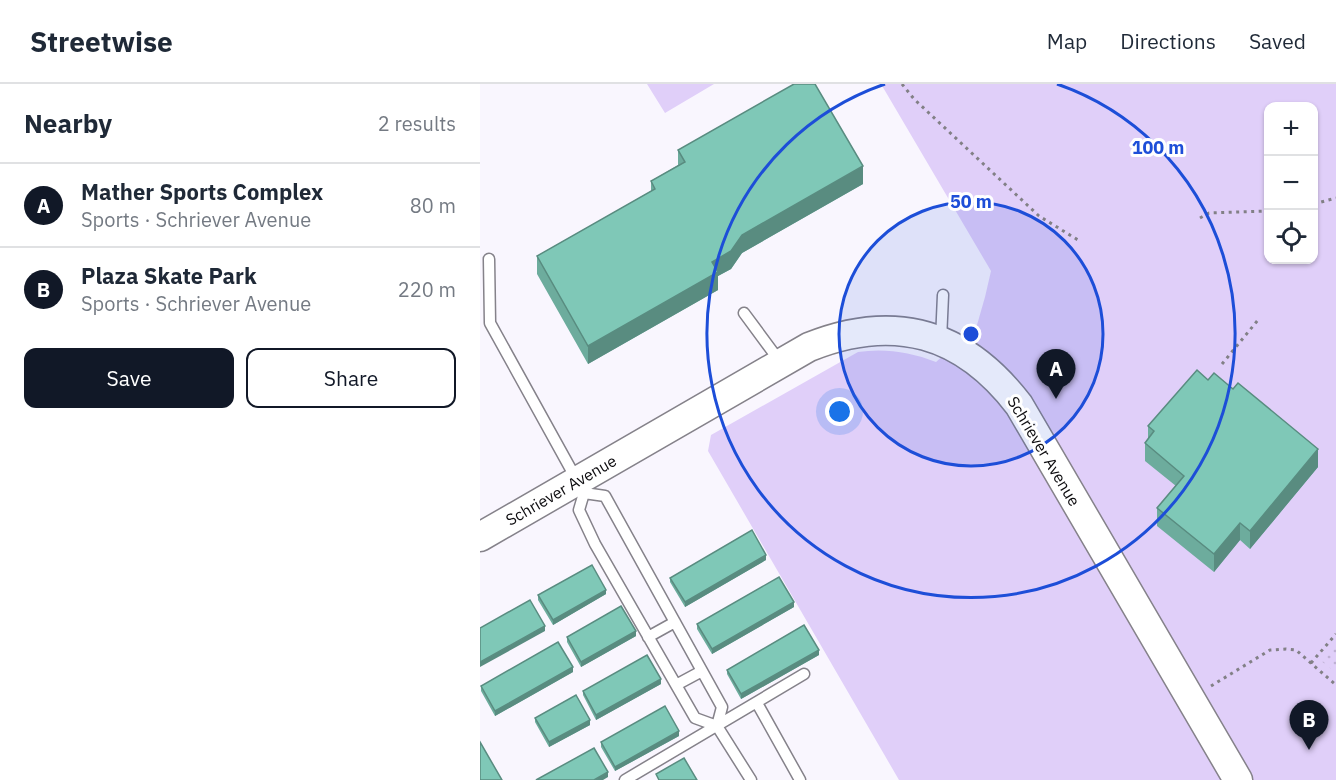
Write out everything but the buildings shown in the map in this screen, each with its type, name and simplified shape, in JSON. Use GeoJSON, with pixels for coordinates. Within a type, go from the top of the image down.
{"type":"FeatureCollection","features":[{"type":"Feature","properties":{"kind":"street","name":"Schriever Avenue"},"geometry":{"type":"LineString","coordinates":[[480,537],[580,487],[809,347],[836,337],[863,331],[892,330],[914,333],[941,341],[981,364],[1002,383],[1018,405],[1238,780]]}},
{"type":"Feature","properties":{"kind":"lane"},"geometry":{"type":"LineString","coordinates":[[489,259],[490,323],[580,487],[579,510],[595,544],[695,718],[717,726],[751,780]]}},
{"type":"Feature","properties":{"kind":"lane"},"geometry":{"type":"LineString","coordinates":[[941,341],[943,295]]}},
{"type":"Feature","properties":{"kind":"lane"},"geometry":{"type":"LineString","coordinates":[[744,313],[781,364]]}},
{"type":"Feature","properties":{"kind":"lane"},"geometry":{"type":"LineString","coordinates":[[580,487],[605,496],[722,707],[717,726]]}},
{"type":"Feature","properties":{"kind":"lane"},"geometry":{"type":"LineString","coordinates":[[648,637],[675,622]]}},
{"type":"Feature","properties":{"kind":"lane"},"geometry":{"type":"LineString","coordinates":[[676,685],[702,671]]}},
{"type":"Feature","properties":{"kind":"lane"},"geometry":{"type":"LineString","coordinates":[[626,780],[804,674]]}},
{"type":"Feature","properties":{"kind":"lane"},"geometry":{"type":"LineString","coordinates":[[757,703],[800,780]]}},
{"type":"Feature","properties":{"kind":"path"},"geometry":{"type":"LineString","coordinates":[[902,84],[914,99],[1039,216],[1078,240]]}},
{"type":"Feature","properties":{"kind":"path"},"geometry":{"type":"LineString","coordinates":[[1318,203],[1336,198]]}},
{"type":"Feature","properties":{"kind":"path"},"geometry":{"type":"LineString","coordinates":[[1200,218],[1209,213],[1264,211]]}},
{"type":"Feature","properties":{"kind":"path"},"geometry":{"type":"LineString","coordinates":[[1222,364],[1258,320]]}},
{"type":"Feature","properties":{"kind":"path"},"geometry":{"type":"LineString","coordinates":[[1311,663],[1336,634]]}},
{"type":"Feature","properties":{"kind":"path"},"geometry":{"type":"LineString","coordinates":[[1209,687],[1270,650],[1296,650],[1336,685]]}},
{"type":"Feature","properties":{"kind":"shaded area"},"geometry":{"type":"Polygon","coordinates":[[[647,84],[714,84],[665,113],[647,84]]]}},
{"type":"Feature","properties":{"kind":"shaded area"},"geometry":{"type":"Polygon","coordinates":[[[881,84],[1336,84],[1336,780],[899,780],[708,451],[711,435],[858,352],[878,350],[897,352],[936,362],[977,325],[991,271],[881,84]]]}},
{"type":"Feature","properties":{"kind":"shaded area"},"geometry":{"type":"Polygon","coordinates":[[[1336,641],[1336,673],[1320,660],[1336,641]]]}},
{"type":"Feature","properties":{"kind":"place","name":"Mather Sports Complex"},"geometry":{"type":"Point","coordinates":[1056,399]}},
{"type":"Feature","properties":{"kind":"place","name":"Plaza Skate Park"},"geometry":{"type":"Point","coordinates":[1309,750]}}]}
